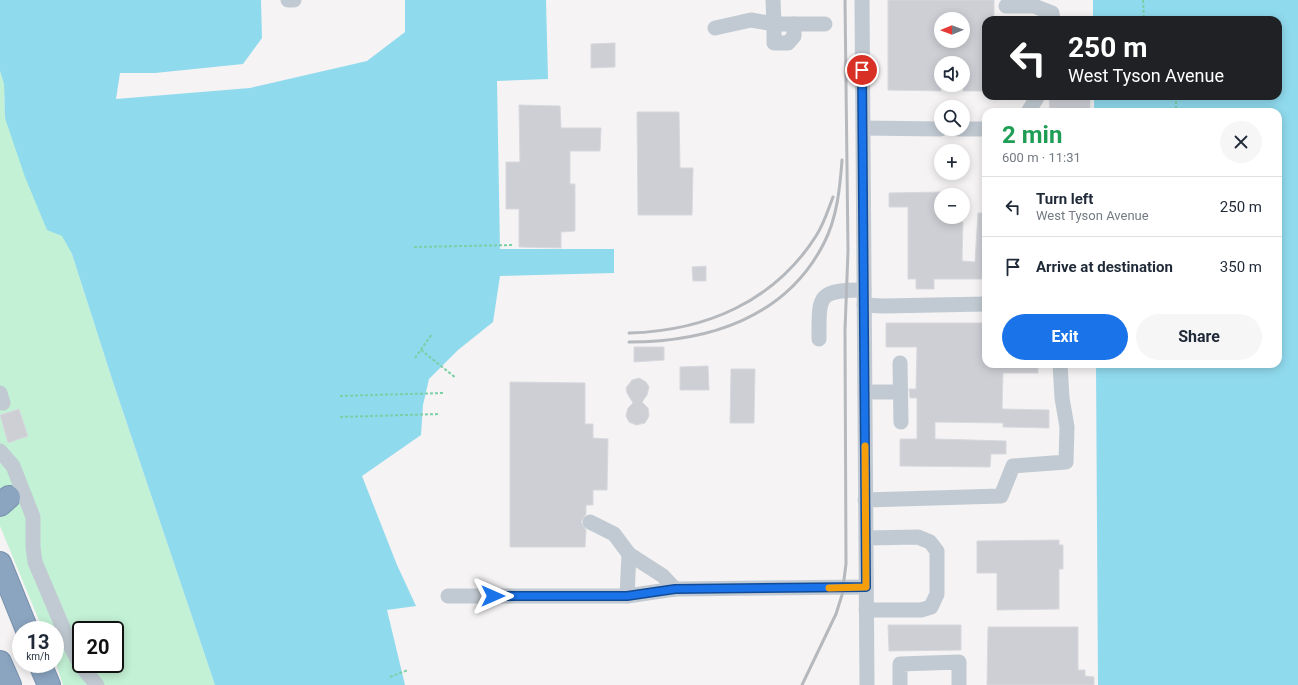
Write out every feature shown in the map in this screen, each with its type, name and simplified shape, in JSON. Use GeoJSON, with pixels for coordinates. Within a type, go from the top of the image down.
{"type":"FeatureCollection","features":[{"type":"Feature","properties":{"kind":"highway"},"geometry":{"type":"LineString","coordinates":[[0,563],[23,621]]}},
{"type":"Feature","properties":{"kind":"highway"},"geometry":{"type":"LineString","coordinates":[[0,662],[10,685]]}},
{"type":"Feature","properties":{"kind":"highway"},"geometry":{"type":"LineString","coordinates":[[44,673],[49,685]]}},
{"type":"Feature","properties":{"kind":"street"},"geometry":{"type":"LineString","coordinates":[[288,0],[294,0]]}},
{"type":"Feature","properties":{"kind":"street"},"geometry":{"type":"LineString","coordinates":[[773,0],[774,24]]}},
{"type":"Feature","properties":{"kind":"street"},"geometry":{"type":"LineString","coordinates":[[862,0],[867,685]]}},
{"type":"Feature","properties":{"kind":"street"},"geometry":{"type":"LineString","coordinates":[[1006,6],[1034,6],[1052,13],[1052,16]]}},
{"type":"Feature","properties":{"kind":"street"},"geometry":{"type":"LineString","coordinates":[[715,28],[751,20],[774,24],[825,24]]}},
{"type":"Feature","properties":{"kind":"street"},"geometry":{"type":"LineString","coordinates":[[863,128],[934,129]]}},
{"type":"Feature","properties":{"kind":"street"},"geometry":{"type":"LineString","coordinates":[[970,129],[982,129]]}},
{"type":"Feature","properties":{"kind":"street"},"geometry":{"type":"LineString","coordinates":[[819,339],[819,306],[823,297],[838,290],[883,306],[982,304]]}},
{"type":"Feature","properties":{"kind":"street"},"geometry":{"type":"LineString","coordinates":[[900,363],[901,422]]}},
{"type":"Feature","properties":{"kind":"street"},"geometry":{"type":"LineString","coordinates":[[865,500],[1001,496],[1013,466],[1066,462],[1067,426],[1062,398],[1060,368]]}},
{"type":"Feature","properties":{"kind":"street"},"geometry":{"type":"LineString","coordinates":[[865,392],[900,392]]}},
{"type":"Feature","properties":{"kind":"street"},"geometry":{"type":"LineString","coordinates":[[0,451],[13,466],[10,498],[33,516],[33,547],[35,562],[72,649],[81,666],[97,685]]}},
{"type":"Feature","properties":{"kind":"street"},"geometry":{"type":"LineString","coordinates":[[590,522],[614,534],[629,554],[663,576],[675,589]]}},
{"type":"Feature","properties":{"kind":"street"},"geometry":{"type":"LineString","coordinates":[[866,538],[918,537],[930,542],[937,552],[937,594],[931,607],[921,610],[866,610]]}},
{"type":"Feature","properties":{"kind":"street"},"geometry":{"type":"LineString","coordinates":[[627,596],[629,554]]}},
{"type":"Feature","properties":{"kind":"street"},"geometry":{"type":"LineString","coordinates":[[448,596],[627,596],[675,589],[866,587]]}},
{"type":"Feature","properties":{"kind":"street"},"geometry":{"type":"LineString","coordinates":[[900,685],[900,664],[959,662],[959,685]]}},
{"type":"Feature","properties":{"kind":"path"},"geometry":{"type":"LineString","coordinates":[[1143,0],[1144,16]]}},
{"type":"Feature","properties":{"kind":"path"},"geometry":{"type":"LineString","coordinates":[[414,247],[514,245]]}},
{"type":"Feature","properties":{"kind":"path"},"geometry":{"type":"LineString","coordinates":[[415,358],[432,334]]}},
{"type":"Feature","properties":{"kind":"path"},"geometry":{"type":"LineString","coordinates":[[421,350],[456,378]]}},
{"type":"Feature","properties":{"kind":"path"},"geometry":{"type":"LineString","coordinates":[[340,396],[443,393]]}},
{"type":"Feature","properties":{"kind":"path"},"geometry":{"type":"LineString","coordinates":[[340,417],[440,414]]}},
{"type":"Feature","properties":{"kind":"path"},"geometry":{"type":"LineString","coordinates":[[390,677],[408,670]]}},
{"type":"Feature","properties":{"kind":"green space"},"geometry":{"type":"Polygon","coordinates":[[[0,71],[4,84],[5,118],[72,254],[112,379],[215,685],[63,685],[59,673],[64,673],[64,621],[39,621],[0,526],[0,71]]]}},
{"type":"Feature","properties":{"kind":"water"},"geometry":{"type":"Polygon","coordinates":[[[0,0],[261,0],[262,38],[243,64],[155,73],[120,73],[116,99],[250,88],[367,61],[405,32],[405,0],[546,0],[548,79],[497,81],[500,249],[614,249],[614,273],[500,276],[493,322],[458,350],[429,379],[423,405],[421,435],[362,476],[397,565],[416,606],[387,610],[405,685],[215,685],[112,379],[72,254],[62,236],[47,230],[25,177],[5,118],[4,84],[0,71],[0,0]]]}},
{"type":"Feature","properties":{"kind":"water"},"geometry":{"type":"Polygon","coordinates":[[[1093,0],[1298,0],[1298,685],[1098,685],[1096,368],[1282,368],[1282,108],[1094,108],[1094,100],[1282,100],[1282,16],[1093,16],[1093,0]]]}},
{"type":"Feature","properties":{"kind":"building"},"geometry":{"type":"Polygon","coordinates":[[[888,0],[994,0],[994,16],[982,16],[982,91],[970,91],[970,56],[934,56],[934,91],[888,90],[888,0]]]}},
{"type":"Feature","properties":{"kind":"building"},"geometry":{"type":"Polygon","coordinates":[[[615,43],[615,67],[591,68],[591,44],[615,43]]]}},
{"type":"Feature","properties":{"kind":"building"},"geometry":{"type":"Polygon","coordinates":[[[1049,100],[1090,100],[1090,108],[1050,108],[1049,100]]]}},
{"type":"Feature","properties":{"kind":"building"},"geometry":{"type":"Polygon","coordinates":[[[519,105],[560,106],[561,128],[601,128],[600,151],[570,151],[570,184],[575,184],[575,231],[561,232],[561,248],[519,247],[519,209],[506,209],[506,162],[520,162],[519,105]]]}},
{"type":"Feature","properties":{"kind":"building"},"geometry":{"type":"Polygon","coordinates":[[[637,112],[679,112],[680,168],[693,168],[692,215],[638,215],[637,112]]]}},
{"type":"Feature","properties":{"kind":"building"},"geometry":{"type":"Polygon","coordinates":[[[934,192],[934,224],[963,224],[962,261],[975,262],[978,213],[982,213],[982,279],[934,279],[934,289],[916,289],[916,279],[908,279],[908,207],[889,207],[889,193],[934,192]]]}},
{"type":"Feature","properties":{"kind":"building"},"geometry":{"type":"Polygon","coordinates":[[[706,266],[706,281],[693,281],[692,267],[706,266]]]}},
{"type":"Feature","properties":{"kind":"building"},"geometry":{"type":"Polygon","coordinates":[[[886,323],[982,323],[982,368],[1038,368],[1038,373],[1003,373],[1002,409],[1049,410],[1049,428],[1003,427],[1003,423],[935,422],[935,439],[1006,441],[1006,454],[991,454],[990,467],[900,466],[900,439],[917,439],[917,398],[910,398],[909,389],[916,389],[917,347],[886,347],[886,323]]]}},
{"type":"Feature","properties":{"kind":"building"},"geometry":{"type":"Polygon","coordinates":[[[634,347],[664,347],[664,360],[634,362],[634,347]]]}},
{"type":"Feature","properties":{"kind":"building"},"geometry":{"type":"Polygon","coordinates":[[[708,366],[709,390],[680,390],[680,367],[708,366]]]}},
{"type":"Feature","properties":{"kind":"building"},"geometry":{"type":"Polygon","coordinates":[[[731,369],[755,369],[754,423],[730,423],[731,369]]]}},
{"type":"Feature","properties":{"kind":"building"},"geometry":{"type":"Polygon","coordinates":[[[639,378],[646,382],[649,387],[647,395],[642,402],[648,408],[649,416],[645,423],[636,425],[629,422],[626,416],[628,408],[633,403],[627,393],[626,388],[632,380],[639,378]]]}},
{"type":"Feature","properties":{"kind":"building"},"geometry":{"type":"Polygon","coordinates":[[[510,382],[585,383],[585,424],[593,424],[593,438],[608,439],[607,490],[593,490],[593,505],[586,505],[586,514],[581,522],[586,530],[585,547],[510,547],[510,382]]]}},
{"type":"Feature","properties":{"kind":"building"},"geometry":{"type":"Polygon","coordinates":[[[19,409],[28,436],[8,443],[0,415],[19,409]]]}},
{"type":"Feature","properties":{"kind":"building"},"geometry":{"type":"Polygon","coordinates":[[[1059,540],[1059,545],[1063,545],[1063,569],[1059,569],[1059,609],[997,610],[997,573],[977,573],[977,541],[1059,540]]]}},
{"type":"Feature","properties":{"kind":"building"},"geometry":{"type":"Polygon","coordinates":[[[888,625],[961,625],[961,650],[889,651],[888,625]]]}},
{"type":"Feature","properties":{"kind":"building"},"geometry":{"type":"Polygon","coordinates":[[[988,627],[1078,627],[1078,670],[1085,670],[1085,676],[1094,677],[1094,685],[987,685],[988,627]]]}},
{"type":"Feature","properties":{"kind":"railway"},"geometry":{"type":"LineString","coordinates":[[802,685],[836,614],[842,595],[846,564],[845,330],[848,251],[845,0]]}},
{"type":"Feature","properties":{"kind":"railway"},"geometry":{"type":"LineString","coordinates":[[629,342],[659,341],[687,337],[715,330],[742,321],[766,307],[789,290],[808,269],[824,243],[835,213],[842,160]]}},
{"type":"Feature","properties":{"kind":"railway"},"geometry":{"type":"LineString","coordinates":[[629,333],[657,331],[710,319],[735,308],[758,295],[780,279],[799,259],[819,231],[833,197]]}},
{"type":"Feature","properties":{"kind":"slow traffic"},"geometry":{"type":"LineString","coordinates":[[829,588],[866,587],[865,446]]}},
{"type":"Feature","properties":{"kind":"route"},"geometry":{"type":"LineString","coordinates":[[493,596],[627,596],[675,589],[866,587],[862,70]]}}]}
